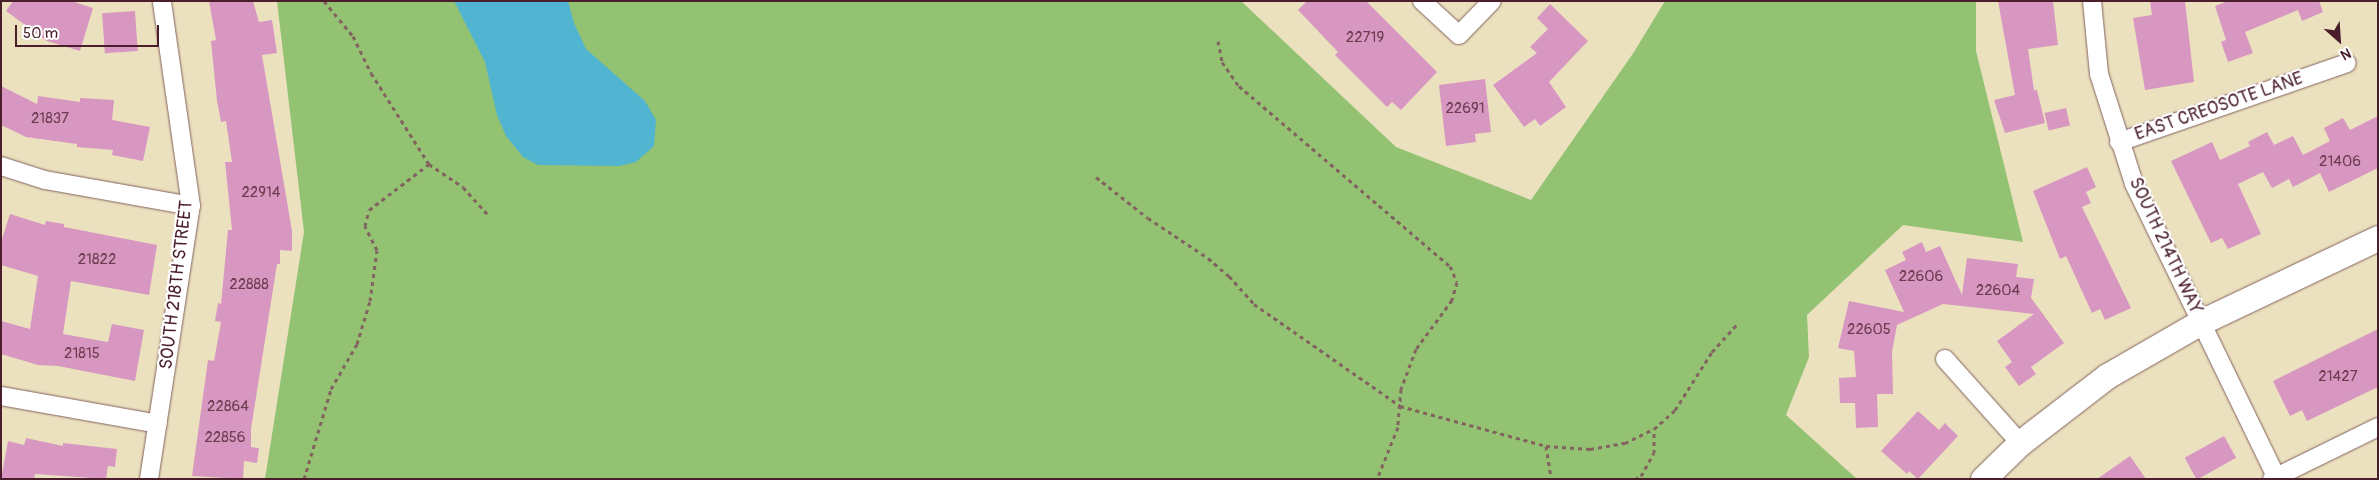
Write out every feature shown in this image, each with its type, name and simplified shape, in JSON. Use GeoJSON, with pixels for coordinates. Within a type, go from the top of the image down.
{"type":"FeatureCollection","features":[{"type":"Feature","properties":{"kind":"street","name":"SOUTH 218TH STREET"},"geometry":{"type":"LineString","coordinates":[[148,479],[191,206],[162,1]]}},
{"type":"Feature","properties":{"kind":"street"},"geometry":{"type":"LineString","coordinates":[[1422,1],[1459,35],[1492,1]]}},
{"type":"Feature","properties":{"kind":"street","name":"SOUTH 214TH WAY"},"geometry":{"type":"LineString","coordinates":[[2092,1],[2099,74],[2119,142],[2134,184],[2275,478]]}},
{"type":"Feature","properties":{"kind":"street","name":"EAST CREOSOTE LANE"},"geometry":{"type":"LineString","coordinates":[[2119,142],[2347,63]]}},
{"type":"Feature","properties":{"kind":"street"},"geometry":{"type":"LineString","coordinates":[[1,166],[45,180],[191,206]]}},
{"type":"Feature","properties":{"kind":"street"},"geometry":{"type":"LineString","coordinates":[[1982,479],[2020,443],[2107,376],[2201,322],[2378,238]]}},
{"type":"Feature","properties":{"kind":"street"},"geometry":{"type":"LineString","coordinates":[[1945,360],[2020,443]]}},
{"type":"Feature","properties":{"kind":"street"},"geometry":{"type":"LineString","coordinates":[[1,396],[158,424]]}},
{"type":"Feature","properties":{"kind":"street"},"geometry":{"type":"LineString","coordinates":[[2275,478],[2378,427]]}},
{"type":"Feature","properties":{"kind":"path"},"geometry":{"type":"LineString","coordinates":[[324,1],[353,36],[371,73],[429,164],[463,187],[487,214]]}},
{"type":"Feature","properties":{"kind":"path"},"geometry":{"type":"LineString","coordinates":[[1218,41],[1222,62],[1238,86],[1450,266],[1457,282],[1452,300],[1416,349],[1401,389],[1398,427],[1377,479]]}},
{"type":"Feature","properties":{"kind":"path"},"geometry":{"type":"LineString","coordinates":[[304,479],[331,389],[357,344],[370,301],[377,250],[365,226],[369,210],[429,164]]}},
{"type":"Feature","properties":{"kind":"path"},"geometry":{"type":"LineString","coordinates":[[1096,177],[1148,218],[1208,258],[1229,276],[1254,304],[1400,406],[1546,446],[1590,449],[1624,443],[1654,429],[1674,410],[1712,352],[1737,324]]}},
{"type":"Feature","properties":{"kind":"path"},"geometry":{"type":"LineString","coordinates":[[1635,479],[1641,476],[1654,452],[1654,429]]}},
{"type":"Feature","properties":{"kind":"path"},"geometry":{"type":"LineString","coordinates":[[1546,446],[1551,479]]}},
{"type":"Feature","properties":{"kind":"green space"},"geometry":{"type":"Polygon","coordinates":[[[277,1],[1241,1],[1396,147],[1531,200],[1634,52],[1665,1],[1976,1],[1976,51],[2023,242],[1903,225],[1807,315],[1809,357],[1786,415],[1857,479],[265,479],[304,232],[277,1]]]}},
{"type":"Feature","properties":{"kind":"water"},"geometry":{"type":"Polygon","coordinates":[[[454,1],[568,1],[574,23],[586,49],[645,101],[656,120],[654,146],[636,162],[619,166],[538,165],[523,157],[506,136],[497,115],[485,62],[454,1]]]}},
{"type":"Feature","properties":{"kind":"building"},"geometry":{"type":"Polygon","coordinates":[[[13,1],[71,1],[93,8],[80,51],[47,41],[6,11],[13,1]]]}},
{"type":"Feature","properties":{"kind":"building"},"geometry":{"type":"Polygon","coordinates":[[[209,1],[253,1],[259,22],[272,20],[277,53],[262,55],[292,231],[292,251],[280,250],[280,264],[277,264],[251,429],[251,447],[259,448],[257,463],[244,461],[243,479],[192,476],[208,360],[214,361],[221,322],[215,321],[218,303],[221,304],[228,230],[232,230],[225,162],[232,162],[226,121],[221,122],[217,101],[211,41],[216,40],[209,1]]]}},
{"type":"Feature","properties":{"kind":"building"},"geometry":{"type":"Polygon","coordinates":[[[1307,1],[1366,1],[1437,72],[1401,110],[1392,102],[1387,107],[1335,55],[1338,52],[1298,10],[1307,1]]]}},
{"type":"Feature","properties":{"kind":"building"},"geometry":{"type":"Polygon","coordinates":[[[1998,1],[2053,1],[2058,45],[2028,49],[2034,90],[2037,90],[2045,123],[2005,133],[1994,100],[2015,95],[1998,1]]]}},
{"type":"Feature","properties":{"kind":"building"},"geometry":{"type":"Polygon","coordinates":[[[2150,1],[2185,1],[2194,82],[2145,90],[2133,18],[2152,15],[2150,1]]]}},
{"type":"Feature","properties":{"kind":"building"},"geometry":{"type":"Polygon","coordinates":[[[2228,1],[2319,1],[2323,12],[2302,21],[2298,10],[2245,32],[2253,53],[2228,62],[2221,42],[2226,40],[2215,6],[2228,1]]]}},
{"type":"Feature","properties":{"kind":"building"},"geometry":{"type":"Polygon","coordinates":[[[1550,4],[1588,41],[1549,82],[1566,107],[1540,126],[1535,119],[1524,127],[1493,85],[1537,53],[1530,47],[1548,29],[1537,18],[1550,4]]]}},
{"type":"Feature","properties":{"kind":"building"},"geometry":{"type":"Polygon","coordinates":[[[135,11],[138,51],[105,53],[102,13],[135,11]]]}},
{"type":"Feature","properties":{"kind":"building"},"geometry":{"type":"Polygon","coordinates":[[[1485,79],[1491,132],[1475,134],[1476,142],[1446,146],[1439,85],[1485,79]]]}},
{"type":"Feature","properties":{"kind":"building"},"geometry":{"type":"Polygon","coordinates":[[[1,86],[37,104],[38,96],[80,102],[80,98],[114,100],[112,120],[150,127],[143,161],[112,155],[113,150],[77,147],[77,144],[26,137],[1,125],[1,86]]]}},
{"type":"Feature","properties":{"kind":"building"},"geometry":{"type":"Polygon","coordinates":[[[2066,108],[2070,126],[2049,130],[2045,113],[2066,108]]]}},
{"type":"Feature","properties":{"kind":"building"},"geometry":{"type":"Polygon","coordinates":[[[2378,116],[2378,168],[2329,192],[2320,173],[2293,187],[2289,179],[2272,188],[2263,172],[2238,184],[2261,234],[2228,249],[2222,238],[2211,243],[2171,161],[2212,142],[2220,160],[2250,146],[2248,142],[2267,132],[2274,145],[2293,136],[2303,155],[2330,141],[2324,128],[2343,118],[2350,130],[2378,116]]]}},
{"type":"Feature","properties":{"kind":"building"},"geometry":{"type":"Polygon","coordinates":[[[2087,167],[2096,187],[2086,192],[2091,203],[2082,207],[2131,308],[2105,320],[2100,309],[2092,313],[2066,256],[2060,259],[2033,191],[2087,167]]]}},
{"type":"Feature","properties":{"kind":"building"},"geometry":{"type":"Polygon","coordinates":[[[10,214],[45,225],[46,221],[64,224],[64,227],[157,245],[149,295],[71,281],[63,334],[108,342],[112,324],[144,330],[135,381],[58,366],[38,365],[1,354],[1,321],[30,329],[38,276],[1,265],[1,242],[10,214]]]}},
{"type":"Feature","properties":{"kind":"building"},"geometry":{"type":"Polygon","coordinates":[[[1922,242],[1926,252],[1940,246],[1962,295],[1967,258],[2018,264],[2016,277],[2034,279],[2031,298],[2064,343],[2031,367],[2036,374],[2019,386],[2005,367],[2012,362],[1997,341],[2034,314],[1943,304],[1897,325],[1892,352],[1893,394],[1877,394],[1878,427],[1856,428],[1855,403],[1840,403],[1839,378],[1856,377],[1854,351],[1838,348],[1849,301],[1904,312],[1885,270],[1906,260],[1902,252],[1922,242]]]}},
{"type":"Feature","properties":{"kind":"building"},"geometry":{"type":"Polygon","coordinates":[[[2378,329],[2378,387],[2307,421],[2302,410],[2290,416],[2273,381],[2378,329]]]}},
{"type":"Feature","properties":{"kind":"building"},"geometry":{"type":"Polygon","coordinates":[[[1918,411],[1939,430],[1945,423],[1958,436],[1918,479],[1909,471],[1907,474],[1881,451],[1918,411]]]}},
{"type":"Feature","properties":{"kind":"building"},"geometry":{"type":"Polygon","coordinates":[[[2224,436],[2236,458],[2196,479],[2185,458],[2224,436]]]}},
{"type":"Feature","properties":{"kind":"building"},"geometry":{"type":"Polygon","coordinates":[[[26,438],[63,446],[63,443],[117,449],[115,467],[108,466],[106,479],[35,474],[34,479],[1,479],[8,441],[24,445],[26,438]]]}},
{"type":"Feature","properties":{"kind":"building"},"geometry":{"type":"Polygon","coordinates":[[[2130,456],[2146,479],[2097,479],[2130,456]]]}}]}
